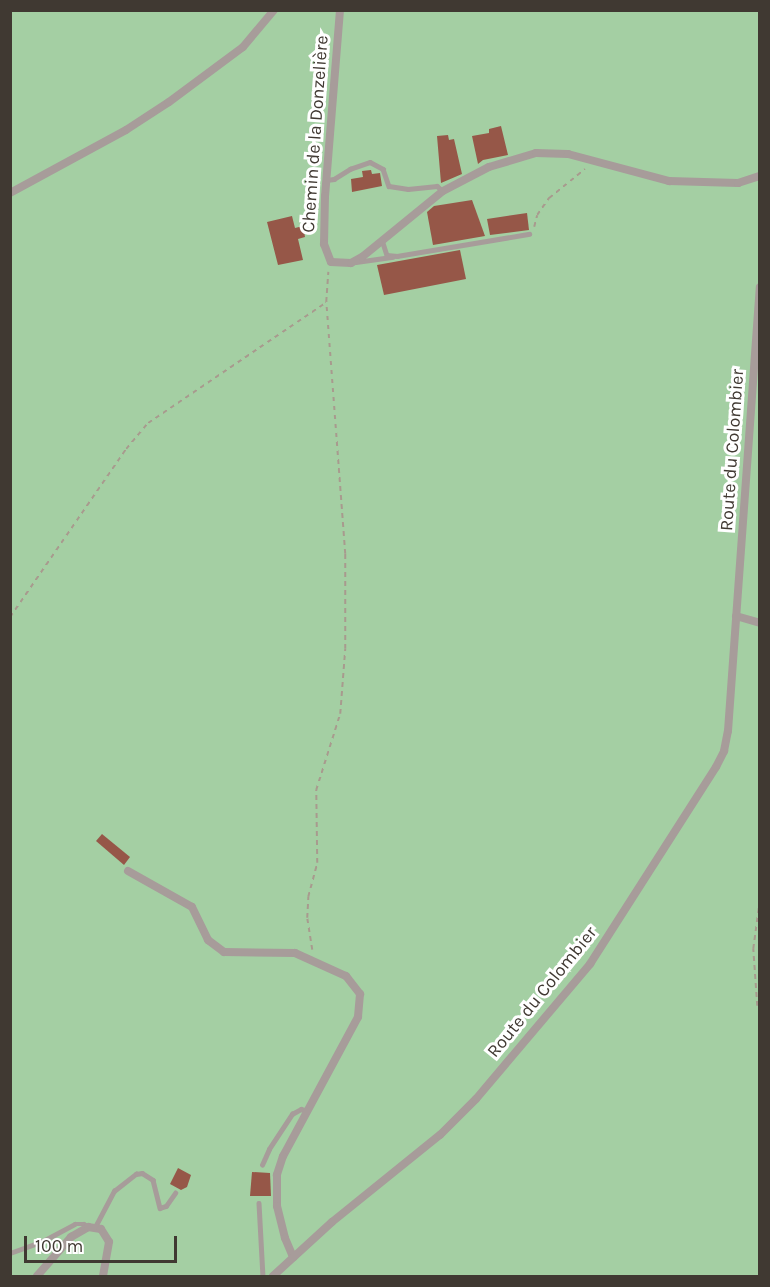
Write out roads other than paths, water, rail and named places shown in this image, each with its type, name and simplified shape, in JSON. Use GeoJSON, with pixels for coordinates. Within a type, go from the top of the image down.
{"type":"FeatureCollection","features":[{"type":"Feature","properties":{"kind":"street"},"geometry":{"type":"LineString","coordinates":[[10,194],[126,130],[169,102],[243,47],[274,10]]}},
{"type":"Feature","properties":{"kind":"street","name":"Chemin de la Donzelière"},"geometry":{"type":"LineString","coordinates":[[340,10],[326,180],[324,244],[331,262],[351,263]]}},
{"type":"Feature","properties":{"kind":"street"},"geometry":{"type":"LineString","coordinates":[[351,263],[383,243],[426,202],[443,191],[489,167],[536,153],[554,152],[669,181],[738,183],[759,180]]}},
{"type":"Feature","properties":{"kind":"street","name":"Route du Colombier"},"geometry":{"type":"LineString","coordinates":[[273,1276],[332,1222],[447,1128],[476,1099],[590,964],[706,785],[724,751],[728,731],[759,287]]}},
{"type":"Feature","properties":{"kind":"street"},"geometry":{"type":"LineString","coordinates":[[736,616],[759,623]]}},
{"type":"Feature","properties":{"kind":"street"},"geometry":{"type":"LineString","coordinates":[[128,871],[192,907],[208,940],[224,952],[295,953],[315,960],[346,976],[355,985],[362,1003],[358,1017],[284,1156],[275,1190],[285,1238],[293,1257]]}},
{"type":"Feature","properties":{"kind":"street"},"geometry":{"type":"LineString","coordinates":[[37,1276],[71,1237],[92,1227],[106,1234],[109,1242],[103,1276]]}},
{"type":"Feature","properties":{"kind":"lane"},"geometry":{"type":"LineString","coordinates":[[326,180],[334,179],[350,169],[370,162],[383,170],[389,186],[401,189],[437,186],[443,191]]}},
{"type":"Feature","properties":{"kind":"lane"},"geometry":{"type":"LineString","coordinates":[[351,263],[529,234]]}},
{"type":"Feature","properties":{"kind":"lane"},"geometry":{"type":"LineString","coordinates":[[383,243],[387,255],[397,256]]}},
{"type":"Feature","properties":{"kind":"lane"},"geometry":{"type":"LineString","coordinates":[[262,1165],[269,1149],[292,1114],[301,1109],[308,1111]]}},
{"type":"Feature","properties":{"kind":"lane"},"geometry":{"type":"LineString","coordinates":[[10,1252],[41,1242],[75,1224],[92,1227],[114,1191],[136,1174],[142,1173],[153,1180],[160,1208],[166,1206],[175,1193]]}},
{"type":"Feature","properties":{"kind":"lane"},"geometry":{"type":"LineString","coordinates":[[259,1203],[263,1276]]}}]}
